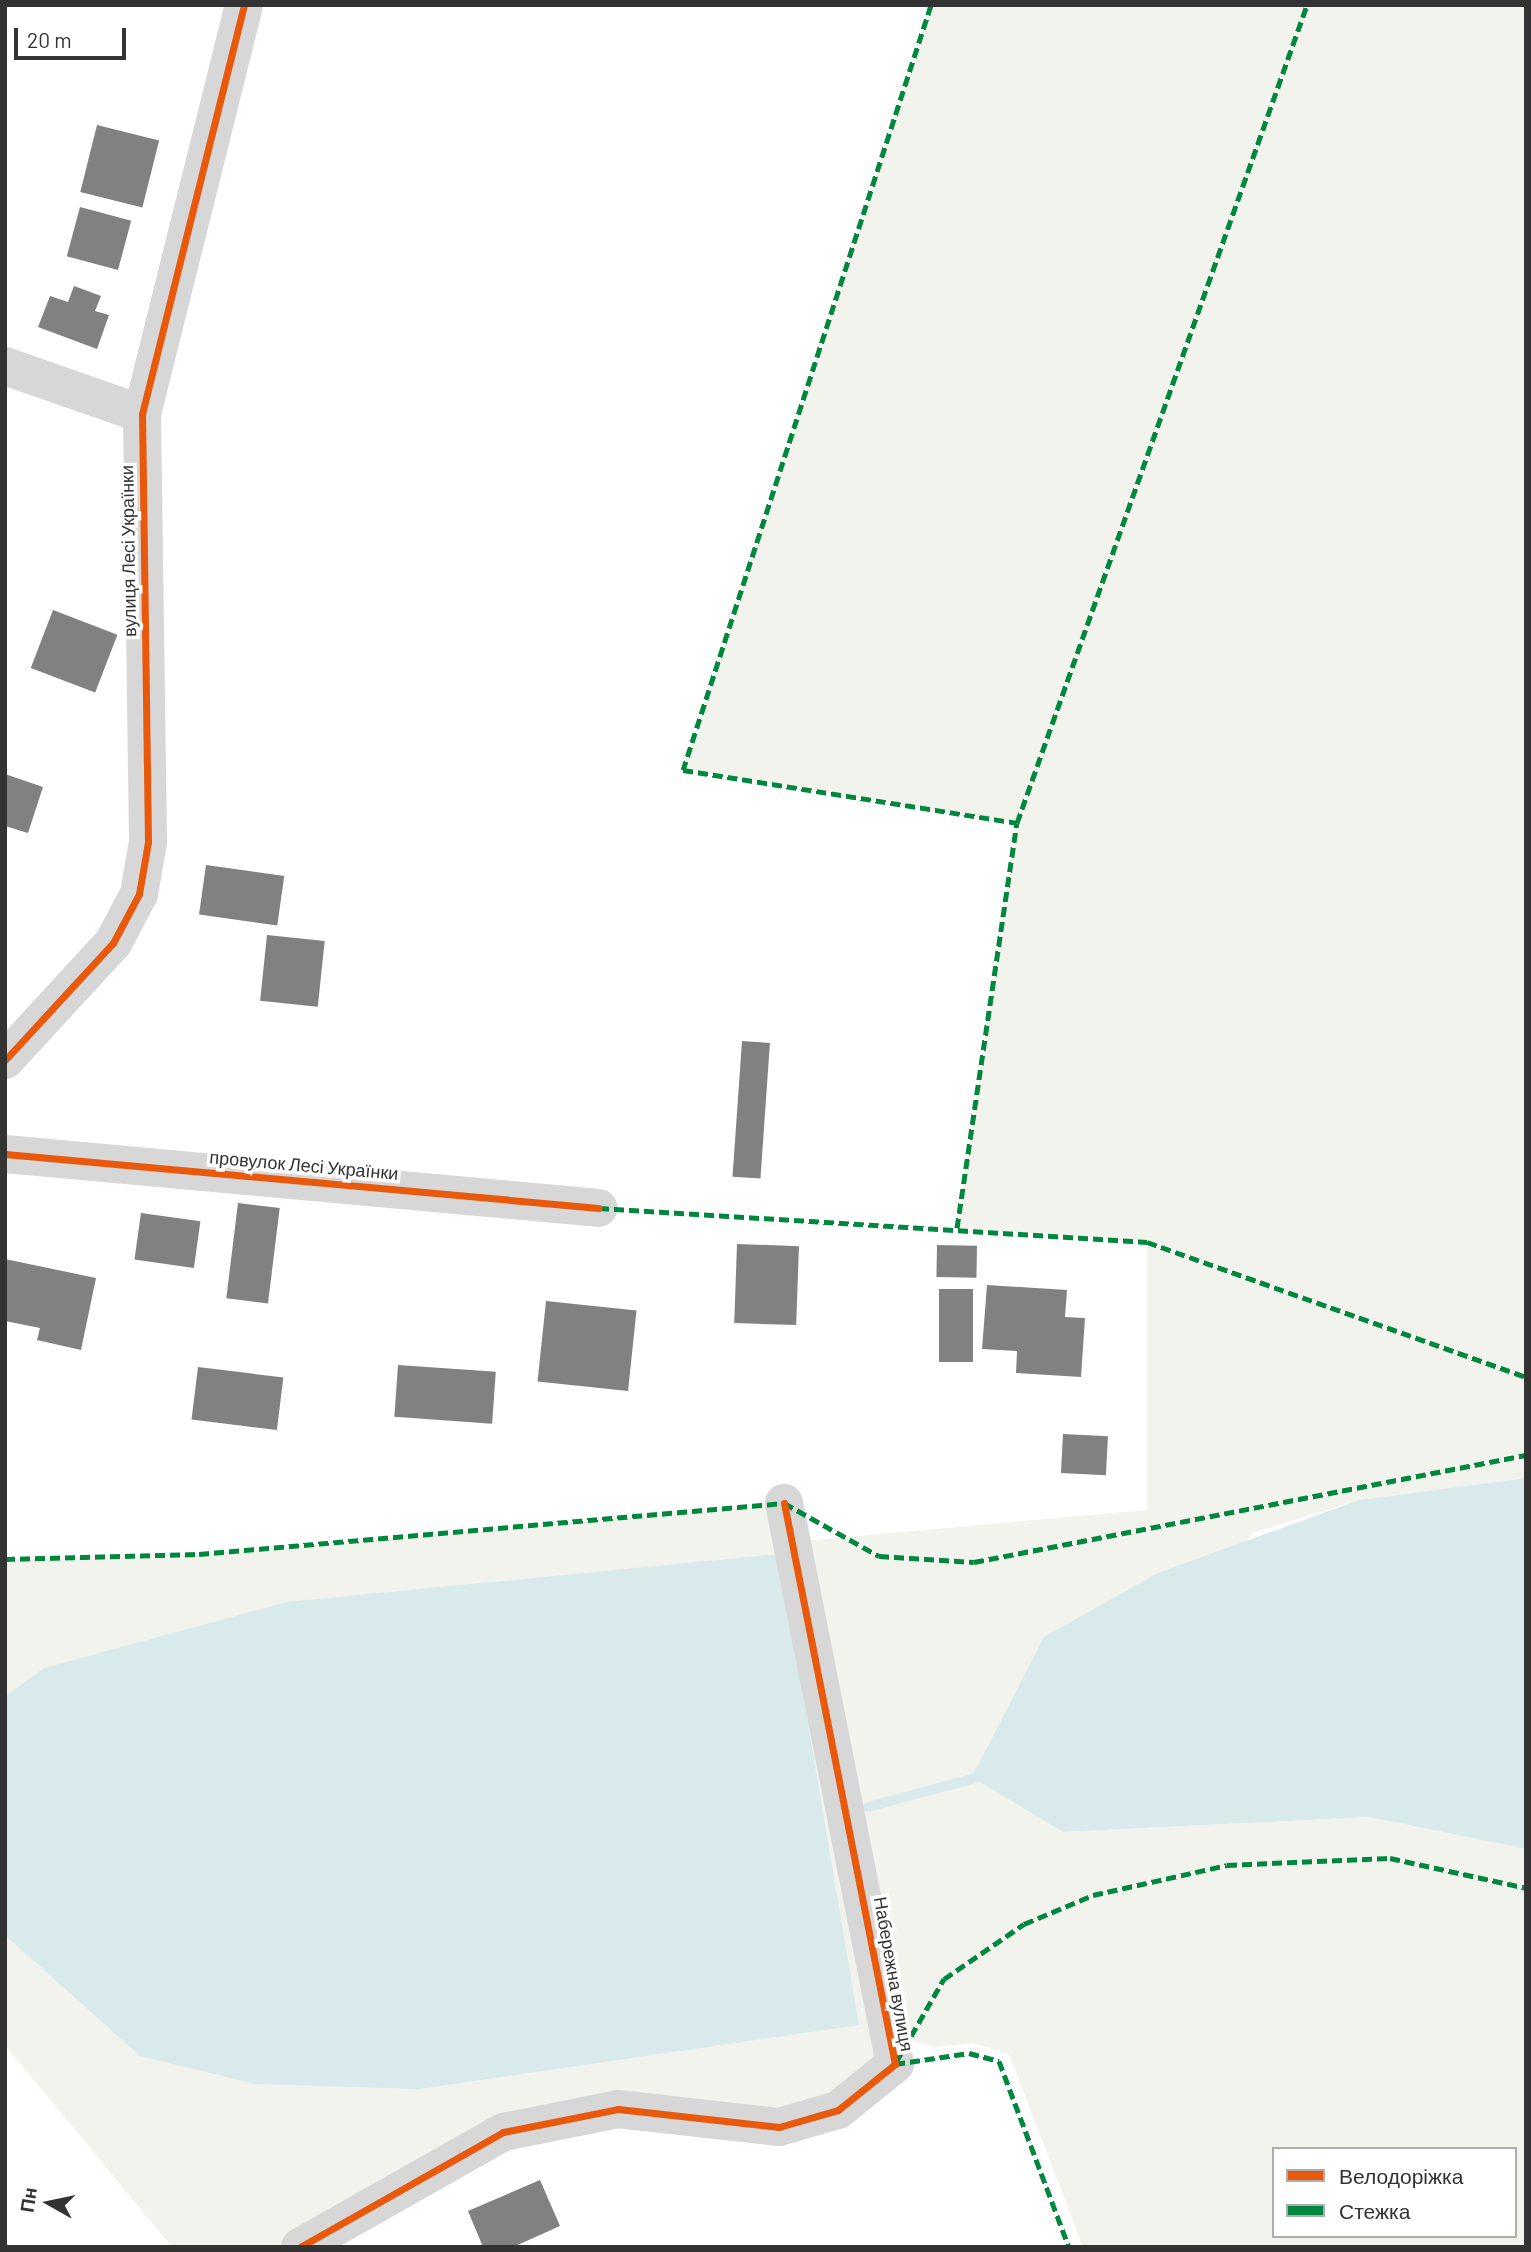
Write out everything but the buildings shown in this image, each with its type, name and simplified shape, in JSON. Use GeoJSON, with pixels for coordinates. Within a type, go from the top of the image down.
{"type":"FeatureCollection","features":[{"type":"Feature","properties":{"kind":"street","name":"вулиця Лесі Українки"},"geometry":{"type":"LineString","coordinates":[[5,1060],[113,943],[139,894],[148,842],[142,414],[244,5]]}},
{"type":"Feature","properties":{"kind":"street"},"geometry":{"type":"LineString","coordinates":[[5,366],[142,414]]}},
{"type":"Feature","properties":{"kind":"street","name":"провулок Лесі Українки"},"geometry":{"type":"LineString","coordinates":[[5,1153],[599,1208]]}},
{"type":"Feature","properties":{"kind":"street","name":"Набережна вулиця"},"geometry":{"type":"LineString","coordinates":[[300,2247],[503,2132],[618,2109],[779,2127],[838,2110],[895,2064],[784,1503]]}},
{"type":"Feature","properties":{"kind":"shaded area"},"geometry":{"type":"Polygon","coordinates":[[[931,5],[1526,5],[1526,1478],[1359,1500],[1252,1533],[1063,1832],[1370,1817],[1526,1849],[1526,2247],[1083,2247],[1009,2054],[973,2043],[934,2047],[868,2028],[895,2064],[838,2110],[618,2109],[503,2132],[300,2247],[172,2247],[5,2045],[5,1559],[199,1554],[784,1503],[782,1543],[1147,1510],[1147,1242],[957,1228],[1016,823],[683,770],[931,5]]]}},
{"type":"Feature","properties":{"kind":"shaded area"},"geometry":{"type":"Polygon","coordinates":[[[1526,1478],[1526,1849],[1370,1817],[1063,1832],[972,1777],[1044,1637],[1158,1573],[1359,1500],[1526,1478]]]}},
{"type":"Feature","properties":{"kind":"shaded area"},"geometry":{"type":"Polygon","coordinates":[[[779,1554],[859,2025],[419,2089],[255,2084],[140,2056],[5,1935],[5,1697],[44,1668],[287,1602],[779,1554]]]}},
{"type":"Feature","properties":{"kind":"waterway"},"geometry":{"type":"LineString","coordinates":[[868,1807],[983,1776]]}},
{"type":"Feature","properties":{"kind":"marked path"},"geometry":{"type":"LineString","coordinates":[[931,5],[683,770],[1017,823]]}},
{"type":"Feature","properties":{"kind":"marked path"},"geometry":{"type":"LineString","coordinates":[[957,1228],[1017,823],[1307,5]]}},
{"type":"Feature","properties":{"kind":"marked path"},"geometry":{"type":"LineString","coordinates":[[599,1208],[1147,1242],[1526,1377]]}},
{"type":"Feature","properties":{"kind":"marked path"},"geometry":{"type":"LineString","coordinates":[[5,1559],[199,1554],[784,1503],[879,1556],[974,1562],[1526,1455]]}},
{"type":"Feature","properties":{"kind":"marked path"},"geometry":{"type":"LineString","coordinates":[[896,2062],[944,1979],[1024,1924],[1093,1895],[1227,1865],[1390,1858],[1526,1888]]}},
{"type":"Feature","properties":{"kind":"marked path"},"geometry":{"type":"LineString","coordinates":[[895,2064],[969,2053],[999,2061],[1069,2247]]}},
{"type":"Feature","properties":{"kind":"cycle path"},"geometry":{"type":"LineString","coordinates":[[5,1060],[113,943],[139,894],[148,842],[142,414],[244,5]]}},
{"type":"Feature","properties":{"kind":"cycle path"},"geometry":{"type":"LineString","coordinates":[[5,1154],[599,1208]]}},
{"type":"Feature","properties":{"kind":"cycle path"},"geometry":{"type":"LineString","coordinates":[[300,2247],[503,2132],[618,2109],[779,2127],[838,2110],[895,2064],[784,1503]]}}]}
